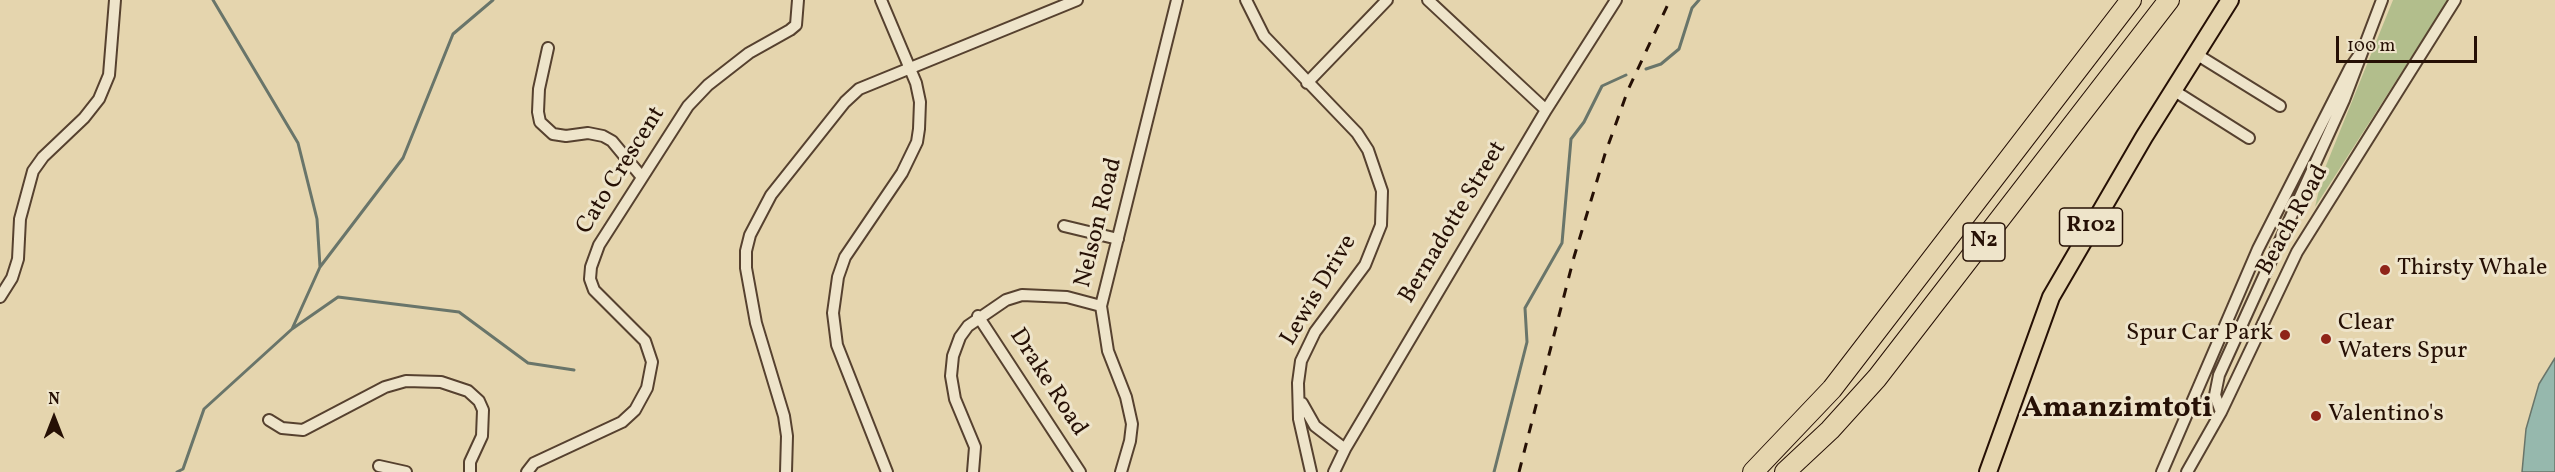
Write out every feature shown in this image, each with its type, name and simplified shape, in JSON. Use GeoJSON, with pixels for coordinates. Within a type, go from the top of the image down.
{"type":"FeatureCollection","features":[{"type":"Feature","properties":{"kind":"highway","name":"N2"},"geometry":{"type":"LineString","coordinates":[[1753,472],[1832,389],[2131,0]]}},
{"type":"Feature","properties":{"kind":"highway","name":"N2"},"geometry":{"type":"LineString","coordinates":[[1785,472],[1830,430],[1877,378],[2169,0]]}},
{"type":"Feature","properties":{"kind":"main road","name":"R102"},"geometry":{"type":"LineString","coordinates":[[1988,472],[2051,297],[2173,90],[2230,0]]}},
{"type":"Feature","properties":{"kind":"street"},"geometry":{"type":"LineString","coordinates":[[0,297],[12,278],[18,260],[20,219],[33,171],[43,157],[84,118],[99,99],[109,75],[115,0]]}},
{"type":"Feature","properties":{"kind":"street","name":"Cato Crescent"},"geometry":{"type":"LineString","coordinates":[[527,472],[534,463],[559,449],[622,422],[635,410],[647,388],[652,362],[645,341],[601,299],[590,279],[591,267],[599,244],[688,106],[708,85],[749,53],[796,25],[798,0]]}},
{"type":"Feature","properties":{"kind":"street"},"geometry":{"type":"LineString","coordinates":[[881,0],[910,67],[920,102],[916,142],[902,173],[845,257],[838,277],[833,313],[837,345],[887,472]]}},
{"type":"Feature","properties":{"kind":"street"},"geometry":{"type":"LineString","coordinates":[[786,472],[787,436],[784,416],[756,324],[746,268],[746,251],[750,235],[771,195],[852,94],[885,76],[1077,0]]}},
{"type":"Feature","properties":{"kind":"street","name":"Nelson Road"},"geometry":{"type":"LineString","coordinates":[[973,472],[975,447],[955,399],[951,376],[960,337],[978,316],[1006,300],[1022,295],[1067,297],[1101,306],[1177,0]]}},
{"type":"Feature","properties":{"kind":"street","name":"Lewis Drive"},"geometry":{"type":"LineString","coordinates":[[1246,0],[1264,36],[1307,83],[1342,116],[1368,150],[1377,173],[1383,210],[1381,225],[1365,265],[1315,332],[1301,361],[1298,383],[1299,419],[1311,472]]}},
{"type":"Feature","properties":{"kind":"street"},"geometry":{"type":"LineString","coordinates":[[1307,83],[1387,0]]}},
{"type":"Feature","properties":{"kind":"street"},"geometry":{"type":"LineString","coordinates":[[1428,0],[1546,110]]}},
{"type":"Feature","properties":{"kind":"street","name":"Bernadotte Street"},"geometry":{"type":"LineString","coordinates":[[1334,472],[1345,449],[1546,110],[1616,0]]}},
{"type":"Feature","properties":{"kind":"street"},"geometry":{"type":"LineString","coordinates":[[2221,412],[2215,395],[2219,375],[2335,121],[2382,0]]}},
{"type":"Feature","properties":{"kind":"street","name":"Beach Road"},"geometry":{"type":"LineString","coordinates":[[2187,472],[2221,412],[2297,252],[2455,0]]}},
{"type":"Feature","properties":{"kind":"street"},"geometry":{"type":"LineString","coordinates":[[548,48],[539,89],[540,122],[554,134],[566,136],[588,133],[603,136],[612,141],[641,176]]}},
{"type":"Feature","properties":{"kind":"street","name":"Beach Road"},"geometry":{"type":"LineString","coordinates":[[2162,472],[2258,249],[2350,68],[2362,51]]}},
{"type":"Feature","properties":{"kind":"street"},"geometry":{"type":"LineString","coordinates":[[2196,54],[2280,106]]}},
{"type":"Feature","properties":{"kind":"street"},"geometry":{"type":"LineString","coordinates":[[2173,90],[2249,138]]}},
{"type":"Feature","properties":{"kind":"street"},"geometry":{"type":"LineString","coordinates":[[1064,226],[1118,239]]}},
{"type":"Feature","properties":{"kind":"street"},"geometry":{"type":"LineString","coordinates":[[1101,306],[1108,351],[1126,397],[1132,424],[1130,441],[1120,472]]}},
{"type":"Feature","properties":{"kind":"street","name":"Drake Road"},"geometry":{"type":"LineString","coordinates":[[978,316],[1080,472]]}},
{"type":"Feature","properties":{"kind":"street"},"geometry":{"type":"LineString","coordinates":[[269,420],[282,428],[303,430],[386,387],[406,381],[441,382],[468,391],[479,401],[483,410],[482,436],[470,462],[470,472]]}},
{"type":"Feature","properties":{"kind":"street","name":"Lewis Drive"},"geometry":{"type":"LineString","coordinates":[[1300,400],[1315,426],[1345,449]]}},
{"type":"Feature","properties":{"kind":"street"},"geometry":{"type":"LineString","coordinates":[[379,466],[406,472]]}},
{"type":"Feature","properties":{"kind":"green space"},"geometry":{"type":"Polygon","coordinates":[[[2393,0],[2448,0],[2315,207],[2323,173],[2393,0]]]}},
{"type":"Feature","properties":{"kind":"water"},"geometry":{"type":"Polygon","coordinates":[[[2555,358],[2555,472],[2522,472],[2526,429],[2539,384],[2555,358]]]}},
{"type":"Feature","properties":{"kind":"waterway"},"geometry":{"type":"LineString","coordinates":[[213,0],[298,143],[317,219],[320,267]]}},
{"type":"Feature","properties":{"kind":"waterway"},"geometry":{"type":"LineString","coordinates":[[177,472],[183,469],[204,409],[292,329],[320,267],[403,158],[453,34],[493,0]]}},
{"type":"Feature","properties":{"kind":"waterway"},"geometry":{"type":"LineString","coordinates":[[1646,69],[1661,64],[1679,49],[1692,8],[1699,0]]}},
{"type":"Feature","properties":{"kind":"waterway"},"geometry":{"type":"LineString","coordinates":[[1494,472],[1527,342],[1525,308],[1562,243],[1571,139],[1584,122],[1602,86],[1626,75]]}},
{"type":"Feature","properties":{"kind":"waterway"},"geometry":{"type":"LineString","coordinates":[[292,329],[338,297],[459,312],[528,363],[574,370]]}},
{"type":"Feature","properties":{"kind":"railway"},"geometry":{"type":"LineString","coordinates":[[1519,472],[1574,257],[1605,154],[1628,90],[1670,0]]}},
{"type":"Feature","properties":{"kind":"place","name":"Thirsty Whale"},"geometry":{"type":"Point","coordinates":[2385,270]}},
{"type":"Feature","properties":{"kind":"place","name":"Spur Car Park"},"geometry":{"type":"Point","coordinates":[2285,335]}},
{"type":"Feature","properties":{"kind":"place","name":"Clear Waters Spur"},"geometry":{"type":"Point","coordinates":[2326,339]}},
{"type":"Feature","properties":{"kind":"place","name":"Valentino's"},"geometry":{"type":"Point","coordinates":[2316,416]}},
{"type":"Feature","properties":{"kind":"district","name":"Amanzimtoti"},"geometry":{"type":"Point","coordinates":[2117,410]}}]}
